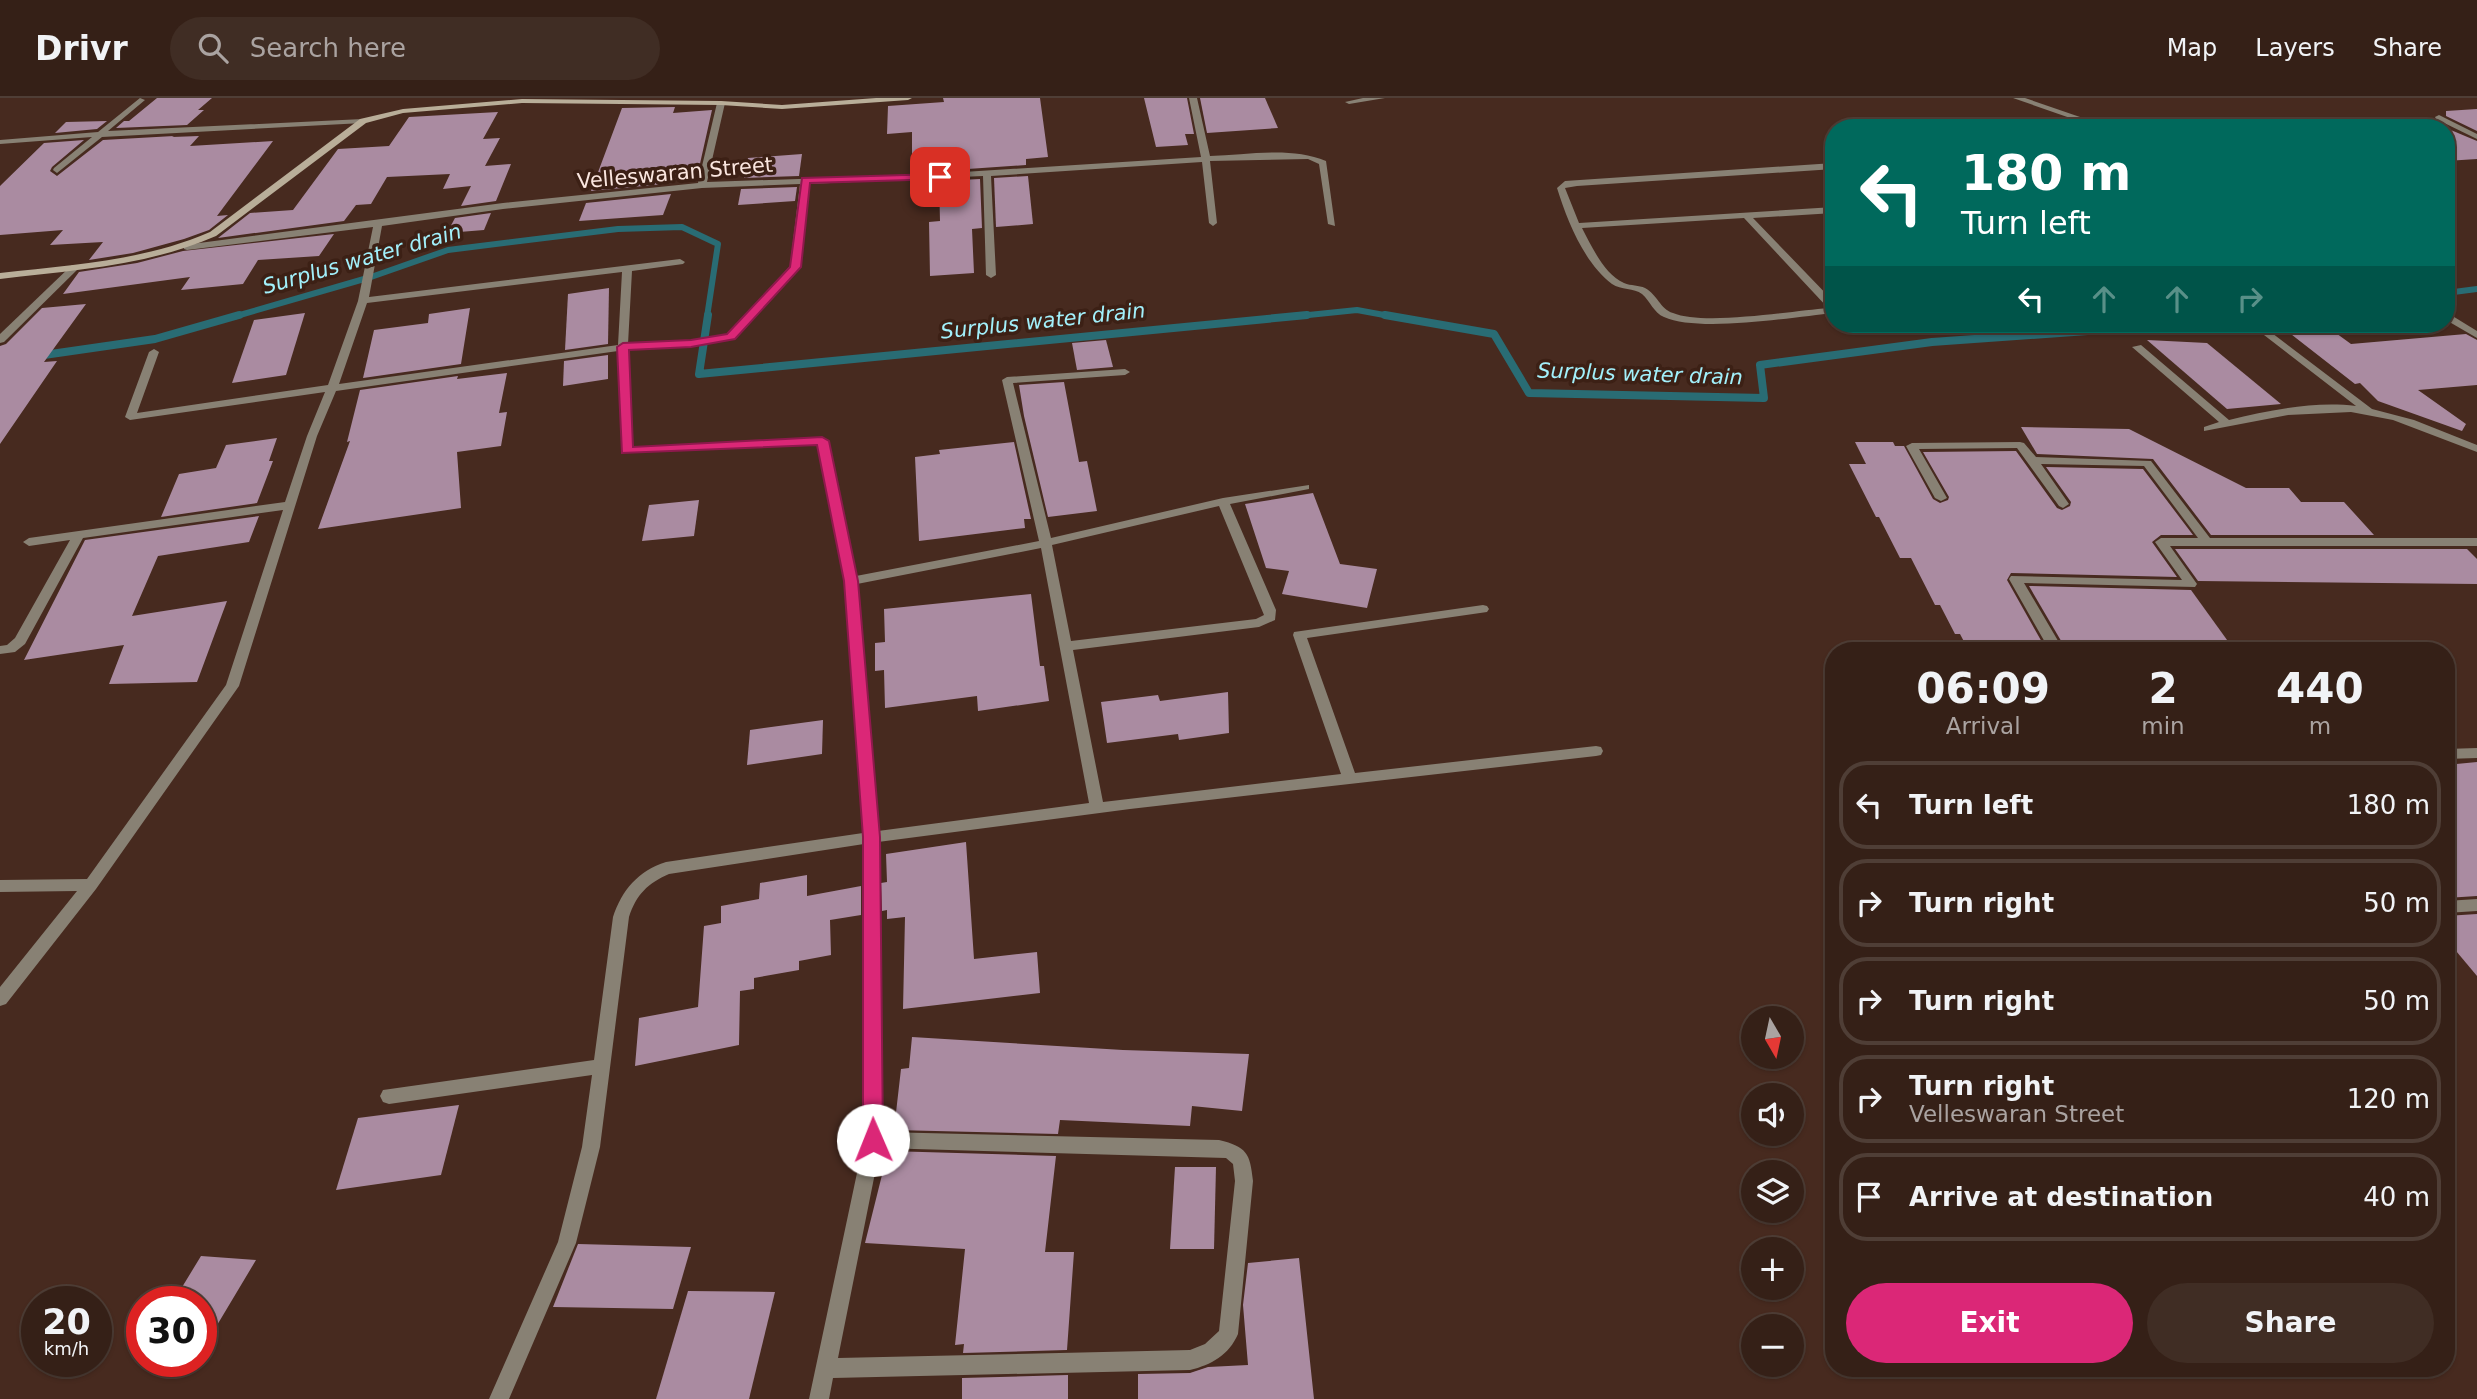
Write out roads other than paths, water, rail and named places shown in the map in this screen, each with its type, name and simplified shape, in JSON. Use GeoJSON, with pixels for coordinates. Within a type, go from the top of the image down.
{"type":"FeatureCollection","features":[{"type":"Feature","properties":{"kind":"main road"},"geometry":{"type":"LineString","coordinates":[[0,276],[153,257],[187,247],[213,234],[363,121],[403,111],[523,99],[721,103],[908,98]]}},
{"type":"Feature","properties":{"kind":"street"},"geometry":{"type":"LineString","coordinates":[[1193,98],[1206,159],[1213,223]]}},
{"type":"Feature","properties":{"kind":"street"},"geometry":{"type":"LineString","coordinates":[[1349,102],[1381,98]]}},
{"type":"Feature","properties":{"kind":"street"},"geometry":{"type":"LineString","coordinates":[[2017,98],[2081,119]]}},
{"type":"Feature","properties":{"kind":"street"},"geometry":{"type":"LineString","coordinates":[[57,170],[141,100]]}},
{"type":"Feature","properties":{"kind":"street"},"geometry":{"type":"LineString","coordinates":[[702,185],[721,103]]}},
{"type":"Feature","properties":{"kind":"street"},"geometry":{"type":"LineString","coordinates":[[2439,117],[2443,119]]}},
{"type":"Feature","properties":{"kind":"street"},"geometry":{"type":"LineString","coordinates":[[0,142],[99,134],[363,121]]}},
{"type":"Feature","properties":{"kind":"street"},"geometry":{"type":"LineString","coordinates":[[2455,125],[2477,137]]}},
{"type":"Feature","properties":{"kind":"street","name":"Velleswaran Street"},"geometry":{"type":"LineString","coordinates":[[187,247],[503,206],[702,185],[987,174],[1206,159],[1296,156],[1323,163],[1332,224]]}},
{"type":"Feature","properties":{"kind":"street"},"geometry":{"type":"LineString","coordinates":[[1825,167],[1565,184],[1561,188],[1582,240],[1609,276],[1619,284],[1644,292],[1653,304],[1668,316],[1710,319],[1825,310]]}},
{"type":"Feature","properties":{"kind":"street"},"geometry":{"type":"LineString","coordinates":[[987,174],[991,275]]}},
{"type":"Feature","properties":{"kind":"street"},"geometry":{"type":"LineString","coordinates":[[154,352],[130,417],[623,347],[691,343],[731,337],[795,267],[805,180]]}},
{"type":"Feature","properties":{"kind":"street"},"geometry":{"type":"LineString","coordinates":[[1576,226],[1825,210]]}},
{"type":"Feature","properties":{"kind":"street"},"geometry":{"type":"LineString","coordinates":[[1746,215],[1825,299]]}},
{"type":"Feature","properties":{"kind":"street"},"geometry":{"type":"LineString","coordinates":[[0,999],[91,884],[232,685],[312,436],[363,301],[378,224]]}},
{"type":"Feature","properties":{"kind":"street"},"geometry":{"type":"LineString","coordinates":[[363,301],[680,262]]}},
{"type":"Feature","properties":{"kind":"street"},"geometry":{"type":"LineString","coordinates":[[0,340],[75,267]]}},
{"type":"Feature","properties":{"kind":"street"},"geometry":{"type":"LineString","coordinates":[[627,269],[623,347],[627,451],[822,441],[851,581],[871,837],[873,1140],[819,1399]]}},
{"type":"Feature","properties":{"kind":"street"},"geometry":{"type":"LineString","coordinates":[[2455,321],[2477,335]]}},
{"type":"Feature","properties":{"kind":"street"},"geometry":{"type":"LineString","coordinates":[[2268,333],[2368,410],[2477,449]]}},
{"type":"Feature","properties":{"kind":"street"},"geometry":{"type":"LineString","coordinates":[[2137,347],[2227,423]]}},
{"type":"Feature","properties":{"kind":"street"},"geometry":{"type":"LineString","coordinates":[[1097,806],[1046,543],[1007,380],[1125,372]]}},
{"type":"Feature","properties":{"kind":"street"},"geometry":{"type":"LineString","coordinates":[[2208,429],[2227,423],[2307,409],[2368,410]]}},
{"type":"Feature","properties":{"kind":"street"},"geometry":{"type":"LineString","coordinates":[[1941,498],[1912,446],[2020,445],[2063,504]]}},
{"type":"Feature","properties":{"kind":"street"},"geometry":{"type":"LineString","coordinates":[[2033,460],[2147,463],[2207,542]]}},
{"type":"Feature","properties":{"kind":"street"},"geometry":{"type":"LineString","coordinates":[[851,581],[1046,543],[1223,502],[1305,487]]}},
{"type":"Feature","properties":{"kind":"street"},"geometry":{"type":"LineString","coordinates":[[1066,646],[1259,623],[1271,617],[1223,502]]}},
{"type":"Feature","properties":{"kind":"street"},"geometry":{"type":"LineString","coordinates":[[29,542],[290,505]]}},
{"type":"Feature","properties":{"kind":"street"},"geometry":{"type":"LineString","coordinates":[[0,650],[17,646],[79,534]]}},
{"type":"Feature","properties":{"kind":"street"},"geometry":{"type":"LineString","coordinates":[[2052,642],[2015,579],[2191,584],[2161,542],[2477,541]]}},
{"type":"Feature","properties":{"kind":"street"},"geometry":{"type":"LineString","coordinates":[[1350,778],[1299,635],[1483,609]]}},
{"type":"Feature","properties":{"kind":"street"},"geometry":{"type":"LineString","coordinates":[[499,1399],[567,1243],[591,1147],[621,917],[626,898],[635,887],[666,869],[871,837],[1097,806],[1596,751]]}},
{"type":"Feature","properties":{"kind":"street"},"geometry":{"type":"LineString","coordinates":[[2455,754],[2477,753]]}},
{"type":"Feature","properties":{"kind":"street"},"geometry":{"type":"LineString","coordinates":[[0,886],[91,884]]}},
{"type":"Feature","properties":{"kind":"street"},"geometry":{"type":"LineString","coordinates":[[2455,906],[2477,905]]}},
{"type":"Feature","properties":{"kind":"street"},"geometry":{"type":"LineString","coordinates":[[389,1096],[601,1066]]}},
{"type":"Feature","properties":{"kind":"street"},"geometry":{"type":"LineString","coordinates":[[827,1368],[1190,1360],[1204,1357],[1220,1348],[1228,1334],[1244,1181],[1242,1160],[1231,1151],[873,1140]]}},
{"type":"Feature","properties":{"kind":"waterway","name":"Surplus water drain"},"geometry":{"type":"LineString","coordinates":[[233,317],[371,277],[448,250],[618,229],[682,227],[718,244],[707,317]]}},
{"type":"Feature","properties":{"kind":"waterway","name":"Surplus water drain"},"geometry":{"type":"LineString","coordinates":[[2455,292],[2477,289]]}},
{"type":"Feature","properties":{"kind":"waterway","name":"Surplus water drain"},"geometry":{"type":"LineString","coordinates":[[1289,317],[1357,310],[1395,317]]}},
{"type":"Feature","properties":{"kind":"waterway","name":"Surplus water drain"},"geometry":{"type":"LineString","coordinates":[[37,356],[155,339],[239,315]]}},
{"type":"Feature","properties":{"kind":"waterway","name":"Surplus water drain"},"geometry":{"type":"LineString","coordinates":[[708,315],[699,374],[1307,315]]}},
{"type":"Feature","properties":{"kind":"waterway","name":"Surplus water drain"},"geometry":{"type":"LineString","coordinates":[[1385,315],[1494,334],[1529,393],[1764,398],[1760,365],[1932,342],[2059,333]]}}]}
